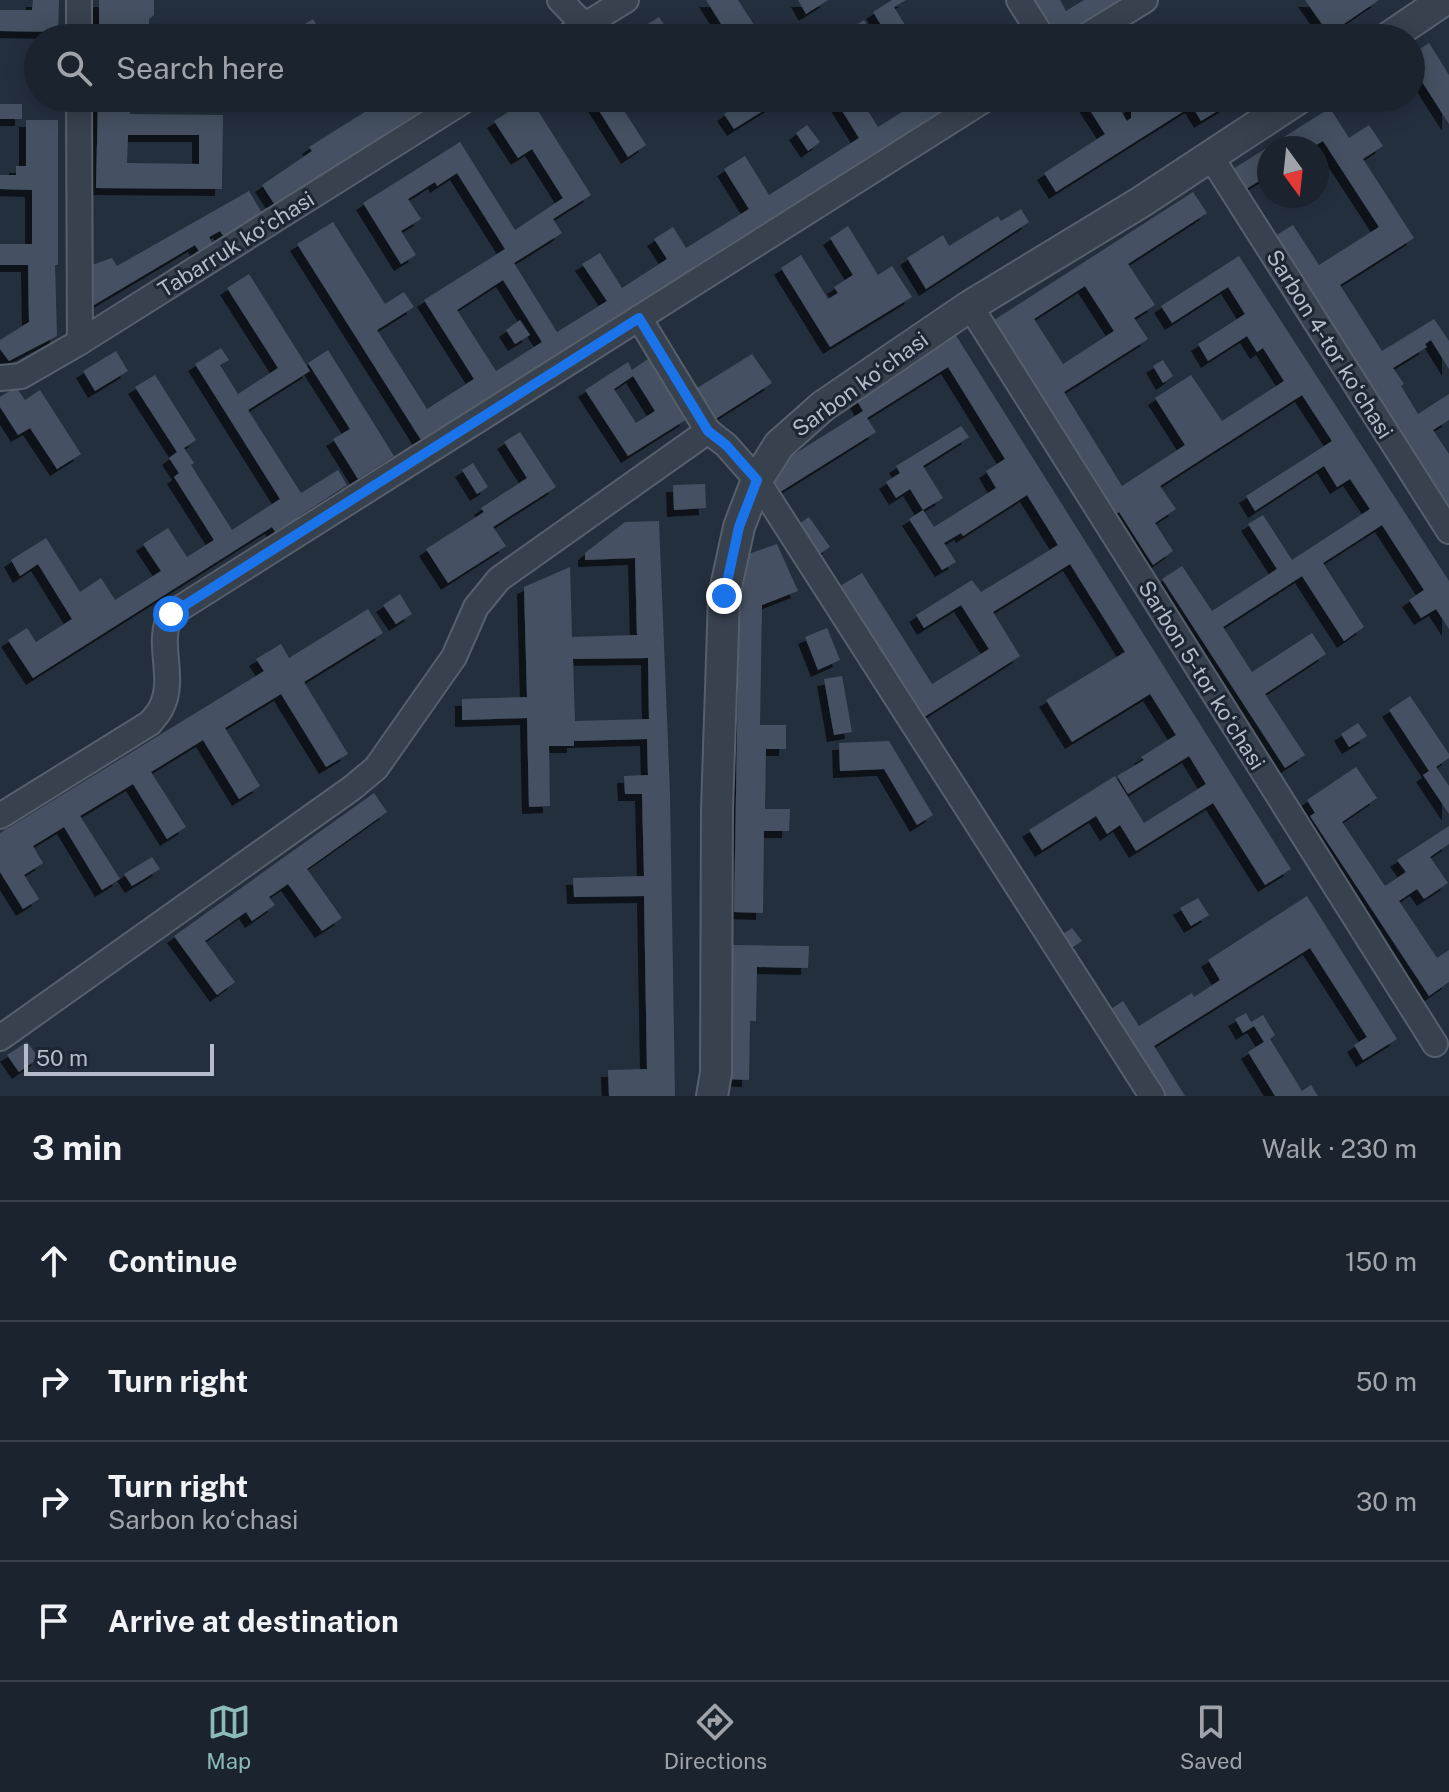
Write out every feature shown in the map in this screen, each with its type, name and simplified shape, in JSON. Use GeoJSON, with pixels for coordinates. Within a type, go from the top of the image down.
{"type":"FeatureCollection","features":[{"type":"Feature","properties":{"kind":"street"},"geometry":{"type":"LineString","coordinates":[[79,0],[79,24]]}},
{"type":"Feature","properties":{"kind":"street"},"geometry":{"type":"LineString","coordinates":[[560,0],[570,24]]}},
{"type":"Feature","properties":{"kind":"street"},"geometry":{"type":"LineString","coordinates":[[587,24],[626,0]]}},
{"type":"Feature","properties":{"kind":"street"},"geometry":{"type":"LineString","coordinates":[[1019,0],[1034,24]]}},
{"type":"Feature","properties":{"kind":"street"},"geometry":{"type":"LineString","coordinates":[[1106,24],[1145,0]]}},
{"type":"Feature","properties":{"kind":"street"},"geometry":{"type":"LineString","coordinates":[[1415,24],[1443,9]]}},
{"type":"Feature","properties":{"kind":"street"},"geometry":{"type":"LineString","coordinates":[[79,112],[80,342]]}},
{"type":"Feature","properties":{"kind":"street","name":"Tabarruk koʻchasi"},"geometry":{"type":"LineString","coordinates":[[0,378],[21,376],[80,342],[446,112]]}},
{"type":"Feature","properties":{"kind":"street"},"geometry":{"type":"LineString","coordinates":[[0,816],[150,723],[162,707],[167,685],[163,628],[171,614],[965,112]]}},
{"type":"Feature","properties":{"kind":"street","name":"Sarbon koʻchasi"},"geometry":{"type":"LineString","coordinates":[[712,1096],[716,1073],[717,810],[724,596],[739,527],[757,480],[779,445],[823,406],[970,306],[1278,112]]}},
{"type":"Feature","properties":{"kind":"street","name":"Sarbon 4-tor koʻchasi"},"geometry":{"type":"LineString","coordinates":[[1211,157],[1449,531]]}},
{"type":"Feature","properties":{"kind":"street","name":"Sarbon 5-tor koʻchasi"},"geometry":{"type":"LineString","coordinates":[[970,306],[1435,1044]]}},
{"type":"Feature","properties":{"kind":"street"},"geometry":{"type":"LineString","coordinates":[[639,318],[708,431],[726,445],[757,480],[1152,1096]]}},
{"type":"Feature","properties":{"kind":"street"},"geometry":{"type":"LineString","coordinates":[[0,1038],[376,768],[454,657],[476,607],[499,579],[708,431]]}},
{"type":"Feature","properties":{"kind":"building"},"geometry":{"type":"Polygon","coordinates":[[[33,0],[59,0],[58,24],[24,24],[24,31],[0,31],[0,10],[32,10],[33,0]]]}},
{"type":"Feature","properties":{"kind":"building"},"geometry":{"type":"Polygon","coordinates":[[[99,0],[154,0],[154,15],[149,19],[149,24],[99,24],[99,0]]]}},
{"type":"Feature","properties":{"kind":"building"},"geometry":{"type":"Polygon","coordinates":[[[706,0],[738,0],[753,24],[721,24],[706,0]]]}},
{"type":"Feature","properties":{"kind":"building"},"geometry":{"type":"Polygon","coordinates":[[[798,0],[828,0],[806,14],[798,0]]]}},
{"type":"Feature","properties":{"kind":"building"},"geometry":{"type":"Polygon","coordinates":[[[892,0],[906,0],[894,7],[904,24],[880,24],[873,12],[892,0]]]}},
{"type":"Feature","properties":{"kind":"building"},"geometry":{"type":"Polygon","coordinates":[[[1034,0],[1060,0],[1066,11],[1084,0],[1125,0],[1086,24],[1049,24],[1034,0]]]}},
{"type":"Feature","properties":{"kind":"building"},"geometry":{"type":"Polygon","coordinates":[[[1305,0],[1379,0],[1344,24],[1322,24],[1305,0]]]}},
{"type":"Feature","properties":{"kind":"building"},"geometry":{"type":"Polygon","coordinates":[[[659,17],[664,24],[648,24],[659,17]]]}},
{"type":"Feature","properties":{"kind":"building"},"geometry":{"type":"Polygon","coordinates":[[[1429,43],[1449,75],[1449,124],[1425,86],[1425,46],[1429,43]]]}},
{"type":"Feature","properties":{"kind":"building"},"geometry":{"type":"Polygon","coordinates":[[[0,104],[22,104],[22,119],[0,119],[0,104]]]}},
{"type":"Feature","properties":{"kind":"building"},"geometry":{"type":"Polygon","coordinates":[[[98,112],[223,115],[222,189],[96,188],[98,112]],[[128,135],[127,163],[199,164],[199,135],[128,135]]]}},
{"type":"Feature","properties":{"kind":"building"},"geometry":{"type":"Polygon","coordinates":[[[365,112],[420,112],[275,205],[262,185],[312,151],[309,147],[365,112]]]}},
{"type":"Feature","properties":{"kind":"building"},"geometry":{"type":"Polygon","coordinates":[[[508,112],[539,112],[591,195],[553,219],[562,233],[514,263],[557,332],[607,301],[582,264],[600,253],[622,288],[667,259],[654,239],[673,227],[686,248],[749,209],[724,169],[745,156],[769,195],[859,138],[843,112],[869,112],[878,127],[902,112],[949,112],[762,230],[759,226],[697,265],[699,269],[441,431],[439,428],[421,440],[297,244],[333,222],[385,304],[404,292],[414,307],[377,330],[427,409],[474,379],[424,300],[505,249],[457,173],[408,199],[421,219],[401,231],[416,255],[401,264],[363,203],[460,142],[515,230],[563,198],[532,149],[518,158],[494,121],[508,112]],[[503,280],[457,310],[496,371],[542,342],[503,280]]]}},
{"type":"Feature","properties":{"kind":"building"},"geometry":{"type":"Polygon","coordinates":[[[600,112],[625,112],[646,145],[628,157],[600,112]]]}},
{"type":"Feature","properties":{"kind":"building"},"geometry":{"type":"Polygon","coordinates":[[[727,112],[761,112],[734,129],[724,114],[727,112]]]}},
{"type":"Feature","properties":{"kind":"building"},"geometry":{"type":"Polygon","coordinates":[[[1091,112],[1122,112],[1127,121],[1131,118],[1131,112],[1183,112],[1056,192],[1044,173],[1105,134],[1091,112]]]}},
{"type":"Feature","properties":{"kind":"building"},"geometry":{"type":"Polygon","coordinates":[[[1196,112],[1216,112],[1201,121],[1196,112]]]}},
{"type":"Feature","properties":{"kind":"building"},"geometry":{"type":"Polygon","coordinates":[[[1324,112],[1333,112],[1349,138],[1369,125],[1383,146],[1363,159],[1414,238],[1340,285],[1382,351],[1434,319],[1449,341],[1449,369],[1431,340],[1425,344],[1427,347],[1393,368],[1418,414],[1449,394],[1449,420],[1433,430],[1449,454],[1449,513],[1273,237],[1293,225],[1319,265],[1379,227],[1329,150],[1329,136],[1285,136],[1324,112]]]}},
{"type":"Feature","properties":{"kind":"building"},"geometry":{"type":"Polygon","coordinates":[[[26,120],[58,120],[57,336],[9,361],[0,349],[0,340],[29,322],[28,265],[0,265],[0,244],[32,244],[32,190],[0,189],[0,175],[16,175],[16,166],[26,166],[26,120]]]}},
{"type":"Feature","properties":{"kind":"building"},"geometry":{"type":"Polygon","coordinates":[[[807,125],[820,142],[808,151],[796,133],[807,125]]]}},
{"type":"Feature","properties":{"kind":"building"},"geometry":{"type":"Polygon","coordinates":[[[1257,154],[1257,182],[1246,189],[1233,169],[1257,154]]]}},
{"type":"Feature","properties":{"kind":"building"},"geometry":{"type":"Polygon","coordinates":[[[249,191],[262,213],[224,237],[220,231],[209,237],[215,248],[202,256],[195,245],[94,305],[89,266],[112,258],[117,266],[249,191]]]}},
{"type":"Feature","properties":{"kind":"building"},"geometry":{"type":"Polygon","coordinates":[[[1193,192],[1207,213],[1128,264],[1155,305],[1134,318],[1148,339],[1064,392],[1122,486],[1185,445],[1155,398],[1191,375],[1222,421],[1284,381],[1263,348],[1257,352],[1247,336],[1208,361],[1198,344],[1245,314],[1228,287],[1172,323],[1161,306],[1239,256],[1449,581],[1449,629],[1436,609],[1421,618],[1409,600],[1424,590],[1382,525],[1323,563],[1364,627],[1344,641],[1302,576],[1223,627],[1252,672],[1312,633],[1326,654],[1265,694],[1305,755],[1285,768],[1162,579],[1182,566],[1212,611],[1277,569],[1248,524],[1263,515],[1292,560],[1370,509],[1350,479],[1337,487],[1324,466],[1255,511],[1246,496],[1332,441],[1302,395],[1160,486],[1176,509],[1155,523],[1173,551],[1153,565],[1119,512],[1115,514],[991,322],[1193,192]],[[1085,286],[1034,319],[1063,364],[1114,331],[1085,286]]]}},
{"type":"Feature","properties":{"kind":"building"},"geometry":{"type":"Polygon","coordinates":[[[1021,209],[1029,222],[926,289],[907,258],[943,235],[949,246],[998,216],[1001,221],[1021,209]]]}},
{"type":"Feature","properties":{"kind":"building"},"geometry":{"type":"Polygon","coordinates":[[[848,226],[878,275],[892,266],[912,297],[830,347],[781,268],[801,255],[828,299],[838,293],[834,287],[853,275],[830,238],[848,226]]]}},
{"type":"Feature","properties":{"kind":"building"},"geometry":{"type":"Polygon","coordinates":[[[249,274],[310,371],[248,410],[301,493],[338,470],[347,485],[298,517],[305,528],[282,542],[272,527],[33,678],[8,640],[27,628],[36,642],[72,619],[38,564],[20,576],[11,560],[46,538],[80,592],[101,578],[115,600],[161,571],[143,544],[168,528],[187,557],[214,540],[174,477],[179,473],[169,458],[177,452],[135,387],[155,375],[196,440],[184,448],[194,463],[191,465],[232,530],[280,499],[195,364],[221,348],[229,360],[220,365],[238,394],[278,368],[227,288],[249,274]]]}},
{"type":"Feature","properties":{"kind":"building"},"geometry":{"type":"Polygon","coordinates":[[[520,320],[530,335],[515,344],[506,330],[520,320]]]}},
{"type":"Feature","properties":{"kind":"building"},"geometry":{"type":"Polygon","coordinates":[[[955,334],[1291,869],[1265,885],[1213,803],[1136,851],[1120,825],[1107,834],[1096,816],[1042,850],[1029,830],[1115,776],[1144,823],[1206,784],[1189,756],[1128,794],[1117,776],[1176,735],[1150,694],[1072,742],[1046,700],[1125,652],[1070,564],[993,612],[1020,656],[918,721],[835,589],[862,573],[932,684],[989,649],[961,605],[924,628],[916,615],[972,580],[981,592],[1058,545],[1027,495],[963,536],[961,533],[944,543],[956,562],[942,570],[909,519],[923,510],[934,527],[996,488],[986,471],[1005,459],[948,367],[867,418],[876,432],[777,494],[764,473],[863,411],[854,396],[955,334]]]}},
{"type":"Feature","properties":{"kind":"building"},"geometry":{"type":"Polygon","coordinates":[[[328,350],[394,456],[358,479],[333,439],[350,429],[308,363],[328,350]]]}},
{"type":"Feature","properties":{"kind":"building"},"geometry":{"type":"Polygon","coordinates":[[[116,351],[128,371],[95,391],[83,371],[116,351]]]}},
{"type":"Feature","properties":{"kind":"building"},"geometry":{"type":"Polygon","coordinates":[[[752,354],[772,383],[714,420],[694,390],[752,354]]]}},
{"type":"Feature","properties":{"kind":"building"},"geometry":{"type":"Polygon","coordinates":[[[648,359],[687,419],[628,456],[585,390],[628,362],[632,370],[648,359]],[[633,376],[614,389],[636,423],[655,411],[633,376]]]}},
{"type":"Feature","properties":{"kind":"building"},"geometry":{"type":"Polygon","coordinates":[[[1163,360],[1173,376],[1163,383],[1153,366],[1163,360]]]}},
{"type":"Feature","properties":{"kind":"building"},"geometry":{"type":"Polygon","coordinates":[[[16,387],[25,400],[40,390],[81,454],[57,469],[30,428],[18,435],[0,407],[0,397],[16,387]]]}},
{"type":"Feature","properties":{"kind":"building"},"geometry":{"type":"Polygon","coordinates":[[[961,426],[969,437],[923,466],[943,498],[923,510],[910,489],[896,498],[886,482],[900,473],[896,466],[961,426]]]}},
{"type":"Feature","properties":{"kind":"building"},"geometry":{"type":"Polygon","coordinates":[[[520,432],[556,487],[493,527],[506,546],[448,583],[426,549],[484,512],[481,508],[527,478],[504,442],[520,432]]]}},
{"type":"Feature","properties":{"kind":"building"},"geometry":{"type":"Polygon","coordinates":[[[473,463],[488,487],[477,494],[462,470],[473,463]]]}},
{"type":"Feature","properties":{"kind":"building"},"geometry":{"type":"Polygon","coordinates":[[[705,484],[706,508],[674,510],[673,485],[705,484]]]}},
{"type":"Feature","properties":{"kind":"building"},"geometry":{"type":"Polygon","coordinates":[[[809,517],[830,547],[818,555],[797,525],[809,517]]]}},
{"type":"Feature","properties":{"kind":"building"},"geometry":{"type":"Polygon","coordinates":[[[659,521],[670,793],[675,1096],[609,1096],[608,1070],[647,1069],[644,896],[574,897],[573,878],[644,876],[642,794],[625,794],[624,776],[648,775],[647,739],[574,741],[574,746],[549,746],[550,806],[529,807],[527,718],[462,720],[462,699],[527,697],[524,587],[570,567],[572,637],[637,635],[635,558],[585,560],[585,553],[625,522],[659,521]],[[648,658],[573,659],[575,721],[649,719],[648,658]]]}},
{"type":"Feature","properties":{"kind":"building"},"geometry":{"type":"Polygon","coordinates":[[[777,544],[798,591],[762,605],[760,725],[786,725],[786,749],[766,749],[765,809],[790,809],[789,831],[764,831],[763,913],[734,912],[740,557],[777,544]]]}},
{"type":"Feature","properties":{"kind":"building"},"geometry":{"type":"Polygon","coordinates":[[[400,594],[412,614],[396,624],[383,605],[400,594]]]}},
{"type":"Feature","properties":{"kind":"building"},"geometry":{"type":"Polygon","coordinates":[[[368,609],[383,633],[304,682],[348,754],[326,767],[281,694],[225,728],[260,786],[239,799],[203,740],[151,772],[186,827],[167,839],[133,784],[80,816],[120,879],[102,890],[64,827],[33,846],[43,863],[24,875],[39,899],[23,909],[0,872],[0,833],[264,671],[256,659],[281,644],[289,658],[368,609]]]}},
{"type":"Feature","properties":{"kind":"building"},"geometry":{"type":"Polygon","coordinates":[[[827,628],[840,660],[818,670],[805,637],[827,628]]]}},
{"type":"Feature","properties":{"kind":"building"},"geometry":{"type":"Polygon","coordinates":[[[842,676],[852,732],[834,735],[824,679],[842,676]]]}},
{"type":"Feature","properties":{"kind":"building"},"geometry":{"type":"Polygon","coordinates":[[[1410,696],[1449,754],[1449,758],[1436,767],[1449,786],[1449,814],[1423,775],[1429,771],[1389,710],[1410,696]]]}},
{"type":"Feature","properties":{"kind":"building"},"geometry":{"type":"Polygon","coordinates":[[[1358,723],[1367,736],[1349,747],[1341,734],[1358,723]]]}},
{"type":"Feature","properties":{"kind":"building"},"geometry":{"type":"Polygon","coordinates":[[[889,741],[933,815],[917,825],[884,769],[840,771],[839,743],[889,741]]]}},
{"type":"Feature","properties":{"kind":"building"},"geometry":{"type":"Polygon","coordinates":[[[1356,767],[1377,798],[1342,822],[1385,886],[1406,872],[1397,860],[1449,826],[1449,844],[1430,857],[1448,883],[1424,899],[1417,889],[1399,901],[1437,958],[1449,950],[1449,982],[1429,996],[1310,816],[1315,813],[1307,800],[1356,767]]]}},
{"type":"Feature","properties":{"kind":"building"},"geometry":{"type":"Polygon","coordinates":[[[374,793],[387,812],[307,869],[342,918],[322,931],[288,884],[269,897],[275,905],[252,921],[246,912],[205,941],[235,982],[217,995],[174,936],[374,793]]]}},
{"type":"Feature","properties":{"kind":"building"},"geometry":{"type":"Polygon","coordinates":[[[152,857],[160,869],[132,886],[124,874],[152,857]]]}},
{"type":"Feature","properties":{"kind":"building"},"geometry":{"type":"Polygon","coordinates":[[[1307,896],[1397,1039],[1363,1060],[1354,1045],[1367,1037],[1310,948],[1154,1046],[1185,1096],[1155,1096],[1108,1011],[1123,1001],[1139,1026],[1192,993],[1194,997],[1220,980],[1208,960],[1307,896]]]}},
{"type":"Feature","properties":{"kind":"building"},"geometry":{"type":"Polygon","coordinates":[[[1198,898],[1209,915],[1191,926],[1180,908],[1198,898]]]}},
{"type":"Feature","properties":{"kind":"building"},"geometry":{"type":"Polygon","coordinates":[[[1072,928],[1082,941],[1070,949],[1061,935],[1072,928]]]}},
{"type":"Feature","properties":{"kind":"building"},"geometry":{"type":"Polygon","coordinates":[[[728,945],[809,946],[808,968],[757,967],[756,1021],[750,1021],[749,1080],[725,1079],[728,945]]]}},
{"type":"Feature","properties":{"kind":"building"},"geometry":{"type":"Polygon","coordinates":[[[1246,1013],[1251,1022],[1263,1015],[1275,1035],[1270,1039],[1302,1091],[1311,1085],[1318,1096],[1275,1096],[1248,1052],[1264,1042],[1254,1026],[1243,1033],[1235,1019],[1246,1013]]]}},
{"type":"Feature","properties":{"kind":"building"},"geometry":{"type":"Polygon","coordinates":[[[27,1042],[39,1058],[19,1072],[7,1055],[27,1042]]]}},
{"type":"Feature","properties":{"kind":"route"},"geometry":{"type":"LineString","coordinates":[[171,614],[639,318],[708,431],[726,445],[757,480],[739,527],[724,596]]}}]}
